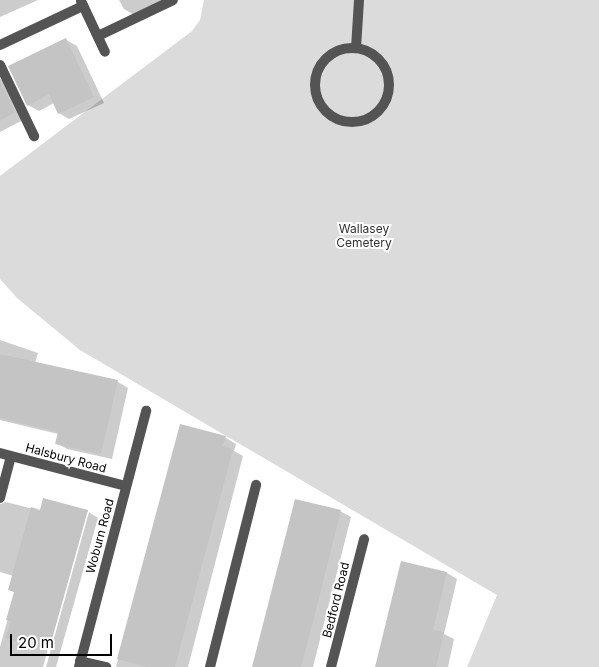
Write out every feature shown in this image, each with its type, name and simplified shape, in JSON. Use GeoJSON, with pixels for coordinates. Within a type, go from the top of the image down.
{"type":"FeatureCollection","features":[{"type":"Feature","properties":{"kind":"street"},"geometry":{"type":"LineString","coordinates":[[98,36],[173,0]]}},
{"type":"Feature","properties":{"kind":"street"},"geometry":{"type":"LineString","coordinates":[[356,48],[359,0]]}},
{"type":"Feature","properties":{"kind":"street"},"geometry":{"type":"LineString","coordinates":[[0,46],[82,3],[105,52]]}},
{"type":"Feature","properties":{"kind":"street"},"geometry":{"type":"LineString","coordinates":[[356,48],[379,59],[387,72],[387,98],[371,118],[354,122],[341,121],[320,106],[314,81],[322,64],[331,54],[356,48]]}},
{"type":"Feature","properties":{"kind":"street"},"geometry":{"type":"LineString","coordinates":[[0,65],[34,136]]}},
{"type":"Feature","properties":{"kind":"street","name":"Woburn Road"},"geometry":{"type":"LineString","coordinates":[[79,664],[146,412]]}},
{"type":"Feature","properties":{"kind":"street","name":"Halsbury Road"},"geometry":{"type":"LineString","coordinates":[[0,453],[126,486]]}},
{"type":"Feature","properties":{"kind":"street"},"geometry":{"type":"LineString","coordinates":[[0,498],[11,456]]}},
{"type":"Feature","properties":{"kind":"street"},"geometry":{"type":"LineString","coordinates":[[210,667],[256,485]]}},
{"type":"Feature","properties":{"kind":"street","name":"Bedford Road"},"geometry":{"type":"LineString","coordinates":[[332,667],[364,538]]}},
{"type":"Feature","properties":{"kind":"street"},"geometry":{"type":"LineString","coordinates":[[79,664],[106,667]]}},
{"type":"Feature","properties":{"kind":"green space","name":"Wallasey Cemetery"},"geometry":{"type":"Polygon","coordinates":[[[204,0],[599,0],[599,667],[467,667],[497,595],[80,350],[17,298],[0,279],[0,176],[192,31],[200,20],[204,0]]]}},
{"type":"Feature","properties":{"kind":"building"},"geometry":{"type":"Polygon","coordinates":[[[66,38],[94,97],[58,114],[49,94],[27,106],[8,66],[66,38]]]}},
{"type":"Feature","properties":{"kind":"building"},"geometry":{"type":"Polygon","coordinates":[[[0,81],[15,112],[0,121],[0,81]]]}},
{"type":"Feature","properties":{"kind":"building"},"geometry":{"type":"Polygon","coordinates":[[[0,354],[118,380],[101,454],[55,444],[58,432],[0,418],[0,354]]]}},
{"type":"Feature","properties":{"kind":"building"},"geometry":{"type":"Polygon","coordinates":[[[180,424],[226,436],[223,446],[233,449],[175,667],[147,667],[117,659],[180,424]]]}},
{"type":"Feature","properties":{"kind":"building"},"geometry":{"type":"Polygon","coordinates":[[[43,498],[88,510],[49,650],[6,638],[11,621],[6,620],[14,592],[8,590],[31,507],[40,510],[43,498]]]}},
{"type":"Feature","properties":{"kind":"building"},"geometry":{"type":"Polygon","coordinates":[[[295,499],[341,510],[315,614],[301,667],[252,667],[295,499]]]}},
{"type":"Feature","properties":{"kind":"building"},"geometry":{"type":"Polygon","coordinates":[[[401,561],[447,572],[433,630],[444,632],[436,667],[375,667],[401,561]]]}}]}
